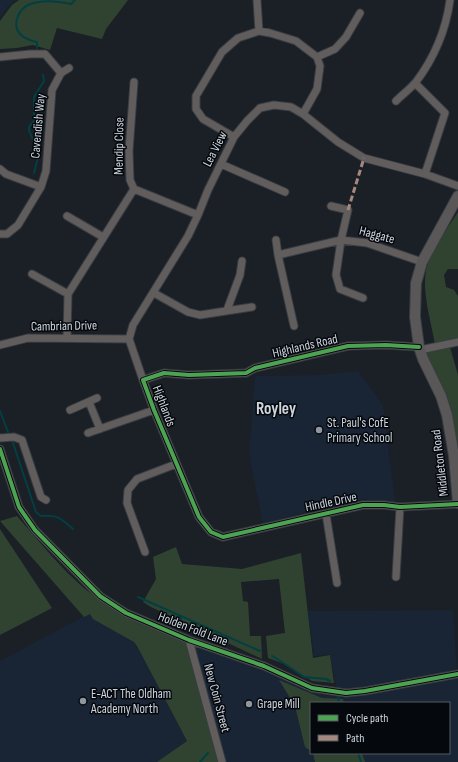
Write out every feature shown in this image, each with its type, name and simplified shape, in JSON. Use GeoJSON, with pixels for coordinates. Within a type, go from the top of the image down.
{"type":"FeatureCollection","features":[{"type":"Feature","properties":{"kind":"main road","name":"Middleton Road"},"geometry":{"type":"LineString","coordinates":[[458,196],[422,262],[416,283],[415,317],[419,349],[441,396],[447,415],[455,463],[458,503]]}},
{"type":"Feature","properties":{"kind":"street"},"geometry":{"type":"LineString","coordinates":[[257,0],[259,31]]}},
{"type":"Feature","properties":{"kind":"street"},"geometry":{"type":"LineString","coordinates":[[396,101],[415,83],[436,51],[448,15],[450,0]]}},
{"type":"Feature","properties":{"kind":"street"},"geometry":{"type":"LineString","coordinates":[[317,57],[335,49],[346,37],[360,12]]}},
{"type":"Feature","properties":{"kind":"street"},"geometry":{"type":"LineString","coordinates":[[234,137],[203,119],[196,109],[196,96],[222,52],[238,38],[259,31],[270,33],[296,41],[317,57],[320,66],[317,89],[303,114]]}},
{"type":"Feature","properties":{"kind":"street"},"geometry":{"type":"LineString","coordinates":[[0,57],[45,54],[61,72],[69,68]]}},
{"type":"Feature","properties":{"kind":"street","name":"Cavendish Way"},"geometry":{"type":"LineString","coordinates":[[0,234],[7,234],[18,225],[41,187],[46,171],[52,90],[61,72]]}},
{"type":"Feature","properties":{"kind":"street","name":"Mendip Close"},"geometry":{"type":"LineString","coordinates":[[134,82],[129,151],[130,180],[134,189],[198,215]]}},
{"type":"Feature","properties":{"kind":"street"},"geometry":{"type":"LineString","coordinates":[[415,83],[445,112],[425,174]]}},
{"type":"Feature","properties":{"kind":"street","name":"Lea View"},"geometry":{"type":"LineString","coordinates":[[129,338],[133,325],[188,236],[208,190],[234,137],[247,120],[260,108],[274,105],[291,107],[303,114],[338,142],[364,158],[425,174],[458,186]]}},
{"type":"Feature","properties":{"kind":"street"},"geometry":{"type":"LineString","coordinates":[[221,164],[285,192]]}},
{"type":"Feature","properties":{"kind":"street"},"geometry":{"type":"LineString","coordinates":[[0,169],[6,174],[41,187]]}},
{"type":"Feature","properties":{"kind":"street"},"geometry":{"type":"LineString","coordinates":[[67,338],[68,294],[134,189]]}},
{"type":"Feature","properties":{"kind":"street"},"geometry":{"type":"LineString","coordinates":[[331,206],[348,210],[341,240],[336,275],[340,289],[363,298]]}},
{"type":"Feature","properties":{"kind":"street"},"geometry":{"type":"LineString","coordinates":[[67,216],[103,237]]}},
{"type":"Feature","properties":{"kind":"street"},"geometry":{"type":"LineString","coordinates":[[276,240],[278,256],[294,326]]}},
{"type":"Feature","properties":{"kind":"street","name":"Haggate"},"geometry":{"type":"LineString","coordinates":[[278,256],[341,240],[367,243],[422,262]]}},
{"type":"Feature","properties":{"kind":"street"},"geometry":{"type":"LineString","coordinates":[[227,310],[240,275],[242,261]]}},
{"type":"Feature","properties":{"kind":"street"},"geometry":{"type":"LineString","coordinates":[[32,274],[68,294]]}},
{"type":"Feature","properties":{"kind":"street"},"geometry":{"type":"LineString","coordinates":[[154,293],[188,312],[200,315],[252,307]]}},
{"type":"Feature","properties":{"kind":"street","name":"Cambrian Drive"},"geometry":{"type":"LineString","coordinates":[[0,344],[28,338],[129,338]]}},
{"type":"Feature","properties":{"kind":"street"},"geometry":{"type":"LineString","coordinates":[[129,338],[144,380]]}},
{"type":"Feature","properties":{"kind":"street","name":"Highlands Road"},"geometry":{"type":"LineString","coordinates":[[246,373],[255,368],[348,346],[386,345],[419,349],[458,342]]}},
{"type":"Feature","properties":{"kind":"street","name":"Highlands"},"geometry":{"type":"LineString","coordinates":[[211,532],[199,517],[154,410],[144,380],[164,372],[189,375],[246,373]]}},
{"type":"Feature","properties":{"kind":"street"},"geometry":{"type":"LineString","coordinates":[[70,410],[97,398]]}},
{"type":"Feature","properties":{"kind":"street"},"geometry":{"type":"LineString","coordinates":[[89,402],[100,429]]}},
{"type":"Feature","properties":{"kind":"street"},"geometry":{"type":"LineString","coordinates":[[88,433],[154,410]]}},
{"type":"Feature","properties":{"kind":"street"},"geometry":{"type":"LineString","coordinates":[[0,438],[14,437],[22,440],[41,497],[46,500]]}},
{"type":"Feature","properties":{"kind":"street","name":"Holden Fold Lane"},"geometry":{"type":"LineString","coordinates":[[0,449],[19,507],[35,530],[100,596],[126,612],[189,640],[264,666],[312,688],[340,692],[365,691],[458,674]]}},
{"type":"Feature","properties":{"kind":"street"},"geometry":{"type":"LineString","coordinates":[[145,552],[127,503],[128,490],[137,479],[176,464]]}},
{"type":"Feature","properties":{"kind":"street","name":"Hindle Drive"},"geometry":{"type":"LineString","coordinates":[[211,532],[223,537],[363,505],[400,507],[458,503]]}},
{"type":"Feature","properties":{"kind":"street"},"geometry":{"type":"LineString","coordinates":[[396,577],[400,507]]}},
{"type":"Feature","properties":{"kind":"street"},"geometry":{"type":"LineString","coordinates":[[326,514],[337,583]]}},
{"type":"Feature","properties":{"kind":"street","name":"New Coin Street"},"geometry":{"type":"LineString","coordinates":[[189,640],[222,762]]}},
{"type":"Feature","properties":{"kind":"shaded area"},"geometry":{"type":"Polygon","coordinates":[[[0,0],[16,0],[8,6],[0,17],[0,0]]]}},
{"type":"Feature","properties":{"kind":"shaded area","name":"St. Paul's CofE Primary School"},"geometry":{"type":"Polygon","coordinates":[[[358,371],[383,405],[395,503],[363,499],[263,523],[249,455],[255,376],[319,375],[358,371]]]}},
{"type":"Feature","properties":{"kind":"shaded area"},"geometry":{"type":"Polygon","coordinates":[[[453,610],[458,688],[458,762],[219,762],[188,641],[261,669],[322,695],[338,696],[330,654],[314,656],[308,611],[453,610]]]}},
{"type":"Feature","properties":{"kind":"shaded area","name":"E-ACT The Oldham Academy North"},"geometry":{"type":"Polygon","coordinates":[[[90,613],[134,642],[187,741],[157,762],[0,762],[0,661],[90,613]]]}},
{"type":"Feature","properties":{"kind":"green space"},"geometry":{"type":"Polygon","coordinates":[[[19,0],[128,0],[106,29],[102,39],[57,28],[50,50],[33,45],[0,49],[0,21],[12,5],[19,0]]]}},
{"type":"Feature","properties":{"kind":"green space"},"geometry":{"type":"Polygon","coordinates":[[[458,212],[458,269],[448,269],[444,275],[446,287],[454,290],[458,296],[458,339],[435,344],[426,298],[426,271],[435,248],[458,212]]]}},
{"type":"Feature","properties":{"kind":"green space"},"geometry":{"type":"Polygon","coordinates":[[[450,347],[458,375],[458,447],[424,351],[450,347]]]}},
{"type":"Feature","properties":{"kind":"green space"},"geometry":{"type":"Polygon","coordinates":[[[17,516],[57,562],[90,593],[102,601],[188,641],[219,762],[157,762],[187,741],[137,646],[134,642],[93,619],[90,614],[84,617],[0,521],[17,516]]]}},
{"type":"Feature","properties":{"kind":"green space"},"geometry":{"type":"Polygon","coordinates":[[[0,529],[52,608],[0,635],[0,529]]]}},
{"type":"Feature","properties":{"kind":"green space"},"geometry":{"type":"Polygon","coordinates":[[[176,547],[182,564],[242,569],[301,553],[313,658],[330,655],[334,683],[312,681],[282,663],[268,658],[266,636],[285,633],[279,579],[241,582],[243,601],[248,602],[250,636],[261,636],[262,659],[143,602],[156,579],[153,557],[176,547]]]}},
{"type":"Feature","properties":{"kind":"green space"},"geometry":{"type":"Polygon","coordinates":[[[279,680],[322,698],[343,699],[344,702],[310,702],[310,750],[305,747],[295,706],[279,680]]]}},
{"type":"Feature","properties":{"kind":"green space"},"geometry":{"type":"Polygon","coordinates":[[[313,754],[362,754],[365,762],[315,762],[313,754]]]}},
{"type":"Feature","properties":{"kind":"waterway"},"geometry":{"type":"LineString","coordinates":[[37,48],[37,42],[20,34],[16,26],[17,18],[21,10],[28,5],[38,2],[71,4],[75,0]]}},
{"type":"Feature","properties":{"kind":"waterway"},"geometry":{"type":"LineString","coordinates":[[34,173],[38,157],[36,145],[29,131],[29,127],[34,121],[34,97],[44,81],[43,75]]}},
{"type":"Feature","properties":{"kind":"waterway"},"geometry":{"type":"LineString","coordinates":[[0,411],[8,432]]}},
{"type":"Feature","properties":{"kind":"waterway"},"geometry":{"type":"LineString","coordinates":[[13,443],[36,512],[41,516],[52,516],[59,518],[73,529]]}},
{"type":"Feature","properties":{"kind":"waterway"},"geometry":{"type":"LineString","coordinates":[[138,597],[260,651]]}},
{"type":"Feature","properties":{"kind":"waterway"},"geometry":{"type":"LineString","coordinates":[[180,616],[183,628]]}},
{"type":"Feature","properties":{"kind":"waterway"},"geometry":{"type":"LineString","coordinates":[[272,656],[304,677],[326,679],[330,681]]}},
{"type":"Feature","properties":{"kind":"waterway"},"geometry":{"type":"LineString","coordinates":[[338,698],[339,702]]}},
{"type":"Feature","properties":{"kind":"waterway"},"geometry":{"type":"LineString","coordinates":[[200,762],[208,753]]}},
{"type":"Feature","properties":{"kind":"waterway"},"geometry":{"type":"LineString","coordinates":[[358,754],[361,762]]}},
{"type":"Feature","properties":{"kind":"marked path"},"geometry":{"type":"LineString","coordinates":[[348,210],[364,158]]}},
{"type":"Feature","properties":{"kind":"cycle path"},"geometry":{"type":"LineString","coordinates":[[419,347],[386,345],[348,346],[255,368],[246,373],[189,375],[164,373],[143,380],[199,517],[211,532],[223,537],[363,505],[400,507],[458,504]]}},
{"type":"Feature","properties":{"kind":"cycle path"},"geometry":{"type":"LineString","coordinates":[[0,449],[19,507],[35,530],[100,596],[126,613],[189,640],[264,666],[312,688],[346,693],[365,691],[458,674]]}},
{"type":"Feature","properties":{"kind":"place","name":"St. Paul's CofE Primary School"},"geometry":{"type":"Point","coordinates":[319,430]}},
{"type":"Feature","properties":{"kind":"place","name":"E-ACT The Oldham Academy North"},"geometry":{"type":"Point","coordinates":[83,701]}},
{"type":"Feature","properties":{"kind":"place","name":"Grape Mill"},"geometry":{"type":"Point","coordinates":[249,704]}},
{"type":"Feature","properties":{"kind":"district","name":"Royley"},"geometry":{"type":"Point","coordinates":[276,409]}}]}
